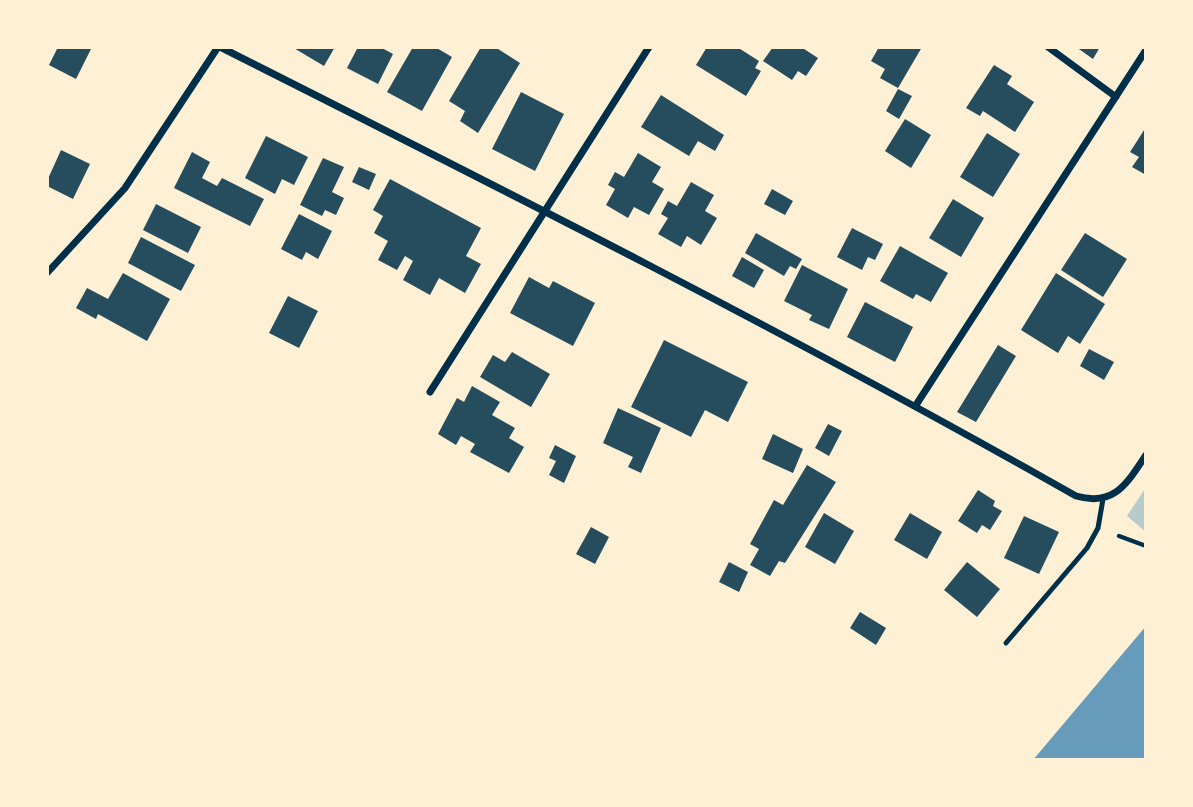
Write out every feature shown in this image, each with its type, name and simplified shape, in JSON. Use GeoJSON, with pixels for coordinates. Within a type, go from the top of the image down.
{"type":"FeatureCollection","features":[{"type":"Feature","properties":{"kind":"street"},"geometry":{"type":"LineString","coordinates":[[47,273],[125,188],[219,47],[544,210],[916,405],[1076,496],[1090,500],[1114,495],[1127,483],[1146,455]]}},
{"type":"Feature","properties":{"kind":"street"},"geometry":{"type":"LineString","coordinates":[[430,392],[649,47]]}},
{"type":"Feature","properties":{"kind":"street"},"geometry":{"type":"LineString","coordinates":[[1048,47],[1116,97]]}},
{"type":"Feature","properties":{"kind":"street"},"geometry":{"type":"LineString","coordinates":[[916,405],[1146,50]]}},
{"type":"Feature","properties":{"kind":"lane"},"geometry":{"type":"LineString","coordinates":[[1006,643],[1087,548],[1098,528],[1103,499]]}},
{"type":"Feature","properties":{"kind":"path"},"geometry":{"type":"LineString","coordinates":[[1098,528],[1146,546]]}},
{"type":"Feature","properties":{"kind":"shaded area"},"geometry":{"type":"Polygon","coordinates":[[[1146,487],[1146,532],[1127,516],[1146,487]]]}},
{"type":"Feature","properties":{"kind":"water"},"geometry":{"type":"Polygon","coordinates":[[[1146,626],[1146,760],[1033,760],[1146,626]]]}},
{"type":"Feature","properties":{"kind":"building"},"geometry":{"type":"Polygon","coordinates":[[[58,47],[92,47],[76,79],[49,65],[58,47]]]}},
{"type":"Feature","properties":{"kind":"building"},"geometry":{"type":"Polygon","coordinates":[[[292,47],[335,47],[324,66],[292,47]]]}},
{"type":"Feature","properties":{"kind":"building"},"geometry":{"type":"Polygon","coordinates":[[[358,47],[380,47],[393,54],[378,84],[347,68],[358,47]]]}},
{"type":"Feature","properties":{"kind":"building"},"geometry":{"type":"Polygon","coordinates":[[[413,47],[435,47],[452,57],[422,111],[387,92],[413,47]]]}},
{"type":"Feature","properties":{"kind":"building"},"geometry":{"type":"Polygon","coordinates":[[[481,47],[495,47],[520,63],[478,133],[460,121],[465,111],[449,101],[481,47]]]}},
{"type":"Feature","properties":{"kind":"building"},"geometry":{"type":"Polygon","coordinates":[[[707,47],[737,47],[759,61],[755,68],[761,71],[746,96],[696,65],[707,47]]]}},
{"type":"Feature","properties":{"kind":"building"},"geometry":{"type":"Polygon","coordinates":[[[773,47],[801,47],[818,58],[806,76],[798,71],[792,80],[763,61],[773,47]]]}},
{"type":"Feature","properties":{"kind":"building"},"geometry":{"type":"Polygon","coordinates":[[[879,47],[922,47],[898,88],[880,78],[885,69],[871,61],[879,47]]]}},
{"type":"Feature","properties":{"kind":"building"},"geometry":{"type":"Polygon","coordinates":[[[1076,47],[1100,47],[1093,59],[1076,47]]]}},
{"type":"Feature","properties":{"kind":"building"},"geometry":{"type":"Polygon","coordinates":[[[994,65],[1012,76],[1007,84],[1034,102],[1015,132],[983,111],[980,116],[966,108],[994,65]]]}},
{"type":"Feature","properties":{"kind":"building"},"geometry":{"type":"Polygon","coordinates":[[[898,89],[912,96],[899,119],[886,111],[898,89]]]}},
{"type":"Feature","properties":{"kind":"building"},"geometry":{"type":"Polygon","coordinates":[[[521,92],[564,114],[535,171],[492,149],[521,92]]]}},
{"type":"Feature","properties":{"kind":"building"},"geometry":{"type":"Polygon","coordinates":[[[661,95],[724,135],[715,151],[698,141],[689,156],[641,127],[661,95]]]}},
{"type":"Feature","properties":{"kind":"building"},"geometry":{"type":"Polygon","coordinates":[[[905,119],[931,135],[911,168],[885,151],[905,119]]]}},
{"type":"Feature","properties":{"kind":"building"},"geometry":{"type":"Polygon","coordinates":[[[1146,127],[1146,175],[1132,167],[1139,157],[1130,152],[1146,127]]]}},
{"type":"Feature","properties":{"kind":"building"},"geometry":{"type":"Polygon","coordinates":[[[987,133],[1020,154],[993,197],[960,177],[987,133]]]}},
{"type":"Feature","properties":{"kind":"building"},"geometry":{"type":"Polygon","coordinates":[[[266,136],[308,157],[294,185],[282,179],[275,194],[245,178],[266,136]]]}},
{"type":"Feature","properties":{"kind":"building"},"geometry":{"type":"Polygon","coordinates":[[[61,150],[90,164],[73,199],[47,186],[61,150]]]}},
{"type":"Feature","properties":{"kind":"building"},"geometry":{"type":"Polygon","coordinates":[[[192,152],[210,162],[202,178],[217,186],[222,178],[264,199],[250,226],[174,188],[192,152]]]}},
{"type":"Feature","properties":{"kind":"building"},"geometry":{"type":"Polygon","coordinates":[[[638,153],[661,167],[652,182],[664,189],[649,215],[634,207],[628,218],[606,205],[615,189],[608,185],[615,172],[624,177],[638,153]]]}},
{"type":"Feature","properties":{"kind":"building"},"geometry":{"type":"Polygon","coordinates":[[[323,158],[344,167],[332,192],[344,198],[336,215],[325,210],[322,216],[300,205],[323,158]]]}},
{"type":"Feature","properties":{"kind":"building"},"geometry":{"type":"Polygon","coordinates":[[[359,167],[376,174],[369,190],[352,182],[359,167]]]}},
{"type":"Feature","properties":{"kind":"building"},"geometry":{"type":"Polygon","coordinates":[[[390,179],[481,228],[466,256],[481,264],[465,293],[439,278],[430,295],[403,280],[413,261],[405,256],[397,270],[378,260],[388,241],[374,233],[383,216],[373,210],[390,179]]]}},
{"type":"Feature","properties":{"kind":"building"},"geometry":{"type":"Polygon","coordinates":[[[691,182],[714,195],[705,211],[717,218],[701,245],[687,236],[681,247],[658,234],[668,218],[661,214],[668,201],[677,206],[691,182]]]}},
{"type":"Feature","properties":{"kind":"building"},"geometry":{"type":"Polygon","coordinates":[[[772,189],[793,201],[785,215],[764,204],[772,189]]]}},
{"type":"Feature","properties":{"kind":"building"},"geometry":{"type":"Polygon","coordinates":[[[953,199],[984,218],[961,257],[929,238],[953,199]]]}},
{"type":"Feature","properties":{"kind":"building"},"geometry":{"type":"Polygon","coordinates":[[[156,204],[201,227],[188,253],[143,230],[156,204]]]}},
{"type":"Feature","properties":{"kind":"building"},"geometry":{"type":"Polygon","coordinates":[[[299,214],[332,231],[318,259],[306,252],[302,260],[281,249],[299,214]]]}},
{"type":"Feature","properties":{"kind":"building"},"geometry":{"type":"Polygon","coordinates":[[[852,228],[883,244],[875,260],[868,257],[862,270],[837,257],[852,228]]]}},
{"type":"Feature","properties":{"kind":"building"},"geometry":{"type":"Polygon","coordinates":[[[756,233],[802,259],[796,269],[790,266],[784,276],[745,253],[756,233]]]}},
{"type":"Feature","properties":{"kind":"building"},"geometry":{"type":"Polygon","coordinates":[[[1085,233],[1127,259],[1103,297],[1061,270],[1085,233]]]}},
{"type":"Feature","properties":{"kind":"building"},"geometry":{"type":"Polygon","coordinates":[[[141,237],[195,265],[181,291],[128,263],[141,237]]]}},
{"type":"Feature","properties":{"kind":"building"},"geometry":{"type":"Polygon","coordinates":[[[900,246],[948,273],[931,302],[916,294],[913,299],[880,281],[900,246]]]}},
{"type":"Feature","properties":{"kind":"building"},"geometry":{"type":"Polygon","coordinates":[[[742,257],[764,270],[754,288],[732,276],[742,257]]]}},
{"type":"Feature","properties":{"kind":"building"},"geometry":{"type":"Polygon","coordinates":[[[802,265],[848,289],[829,329],[809,320],[812,315],[784,301],[802,265]]]}},
{"type":"Feature","properties":{"kind":"building"},"geometry":{"type":"Polygon","coordinates":[[[123,273],[170,299],[147,341],[98,314],[96,319],[76,308],[87,288],[108,299],[123,273]]]}},
{"type":"Feature","properties":{"kind":"building"},"geometry":{"type":"Polygon","coordinates":[[[1056,273],[1105,304],[1080,344],[1068,336],[1058,353],[1021,330],[1056,273]]]}},
{"type":"Feature","properties":{"kind":"building"},"geometry":{"type":"Polygon","coordinates":[[[529,277],[549,288],[553,281],[595,303],[573,346],[510,313],[529,277]]]}},
{"type":"Feature","properties":{"kind":"building"},"geometry":{"type":"Polygon","coordinates":[[[288,296],[318,311],[299,348],[269,333],[288,296]]]}},
{"type":"Feature","properties":{"kind":"building"},"geometry":{"type":"Polygon","coordinates":[[[865,302],[913,327],[895,362],[847,337],[865,302]]]}},
{"type":"Feature","properties":{"kind":"building"},"geometry":{"type":"Polygon","coordinates":[[[664,340],[748,382],[728,422],[705,410],[691,437],[631,407],[664,340]]]}},
{"type":"Feature","properties":{"kind":"building"},"geometry":{"type":"Polygon","coordinates":[[[998,345],[1016,356],[976,422],[957,412],[998,345]]]}},
{"type":"Feature","properties":{"kind":"building"},"geometry":{"type":"Polygon","coordinates":[[[1089,349],[1114,362],[1104,380],[1080,366],[1089,349]]]}},
{"type":"Feature","properties":{"kind":"building"},"geometry":{"type":"Polygon","coordinates":[[[512,352],[550,374],[531,407],[480,377],[493,355],[505,362],[512,352]]]}},
{"type":"Feature","properties":{"kind":"building"},"geometry":{"type":"Polygon","coordinates":[[[472,386],[500,402],[492,415],[515,428],[509,438],[524,447],[509,473],[470,452],[475,444],[461,436],[456,445],[438,434],[457,398],[464,402],[472,386]]]}},
{"type":"Feature","properties":{"kind":"building"},"geometry":{"type":"Polygon","coordinates":[[[618,408],[661,428],[641,473],[628,467],[633,457],[603,443],[618,408]]]}},
{"type":"Feature","properties":{"kind":"building"},"geometry":{"type":"Polygon","coordinates":[[[828,424],[842,431],[829,456],[815,448],[828,424]]]}},
{"type":"Feature","properties":{"kind":"building"},"geometry":{"type":"Polygon","coordinates":[[[773,434],[803,449],[793,473],[762,459],[773,434]]]}},
{"type":"Feature","properties":{"kind":"building"},"geometry":{"type":"Polygon","coordinates":[[[555,445],[576,456],[564,483],[549,475],[556,461],[549,458],[555,445]]]}},
{"type":"Feature","properties":{"kind":"building"},"geometry":{"type":"Polygon","coordinates":[[[807,465],[836,482],[785,563],[779,561],[770,576],[750,565],[759,549],[750,544],[774,500],[783,505],[807,465]]]}},
{"type":"Feature","properties":{"kind":"building"},"geometry":{"type":"Polygon","coordinates":[[[978,490],[995,501],[993,506],[1002,511],[990,530],[982,525],[977,533],[958,521],[978,490]]]}},
{"type":"Feature","properties":{"kind":"building"},"geometry":{"type":"Polygon","coordinates":[[[824,513],[854,531],[835,564],[805,547],[824,513]]]}},
{"type":"Feature","properties":{"kind":"building"},"geometry":{"type":"Polygon","coordinates":[[[910,513],[942,532],[927,559],[894,540],[910,513]]]}},
{"type":"Feature","properties":{"kind":"building"},"geometry":{"type":"Polygon","coordinates":[[[1024,516],[1059,532],[1039,574],[1004,558],[1024,516]]]}},
{"type":"Feature","properties":{"kind":"building"},"geometry":{"type":"Polygon","coordinates":[[[591,527],[609,537],[595,564],[576,554],[591,527]]]}},
{"type":"Feature","properties":{"kind":"building"},"geometry":{"type":"Polygon","coordinates":[[[729,562],[748,572],[739,592],[719,582],[729,562]]]}},
{"type":"Feature","properties":{"kind":"building"},"geometry":{"type":"Polygon","coordinates":[[[967,562],[1000,589],[977,617],[944,590],[967,562]]]}},
{"type":"Feature","properties":{"kind":"building"},"geometry":{"type":"Polygon","coordinates":[[[860,612],[886,628],[876,645],[850,628],[860,612]]]}}]}
